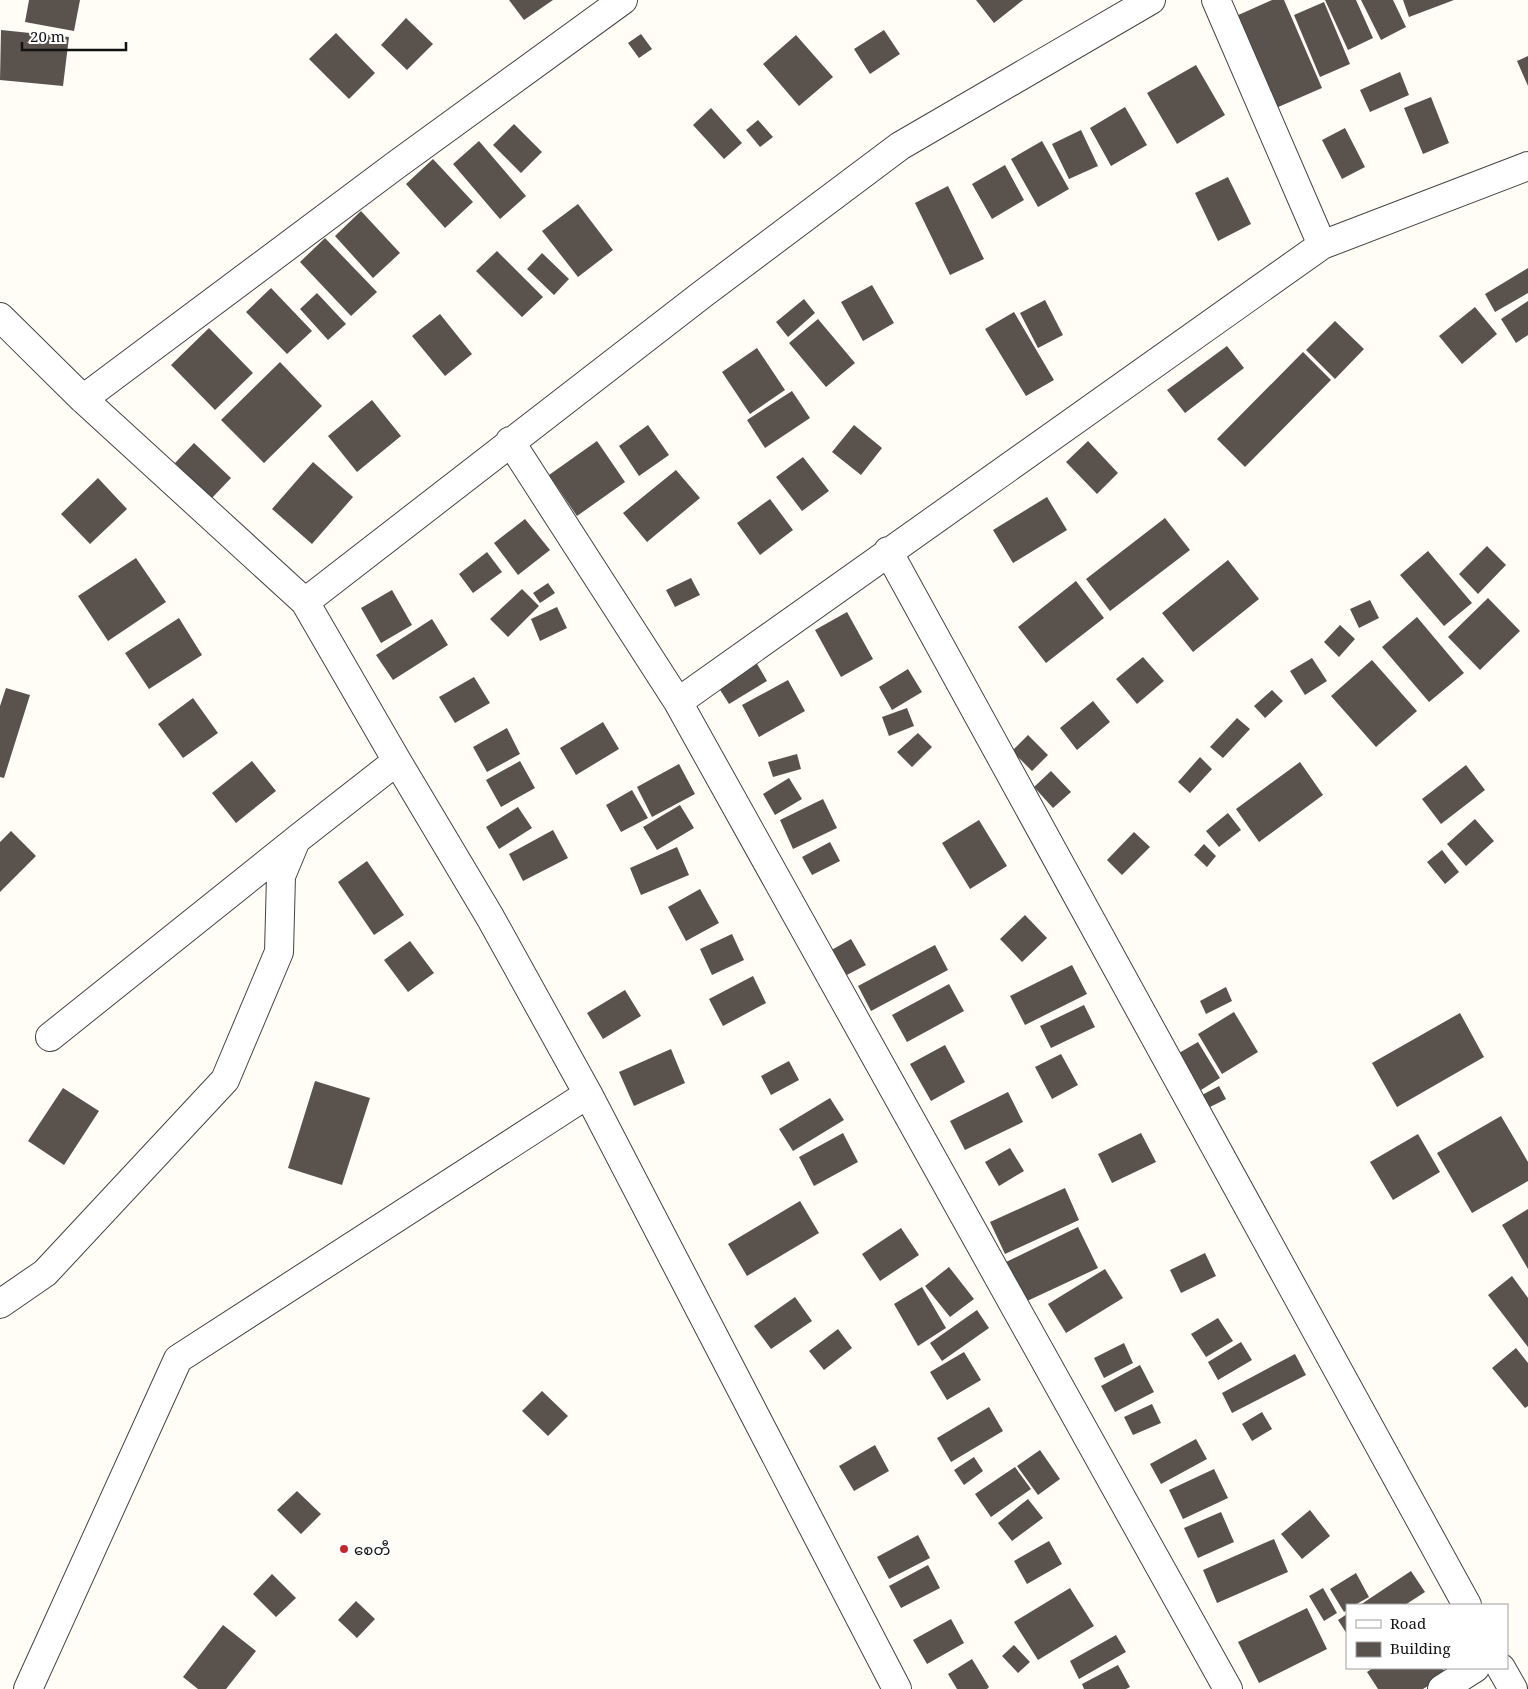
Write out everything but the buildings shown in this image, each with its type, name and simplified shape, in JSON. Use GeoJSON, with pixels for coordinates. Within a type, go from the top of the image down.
{"type":"FeatureCollection","features":[{"type":"Feature","properties":{"kind":"street"},"geometry":{"type":"LineString","coordinates":[[82,400],[404,159],[623,0]]}},
{"type":"Feature","properties":{"kind":"street"},"geometry":{"type":"LineString","coordinates":[[305,602],[704,292],[900,146],[1151,0]]}},
{"type":"Feature","properties":{"kind":"street"},"geometry":{"type":"LineString","coordinates":[[1216,0],[1322,245]]}},
{"type":"Feature","properties":{"kind":"street"},"geometry":{"type":"LineString","coordinates":[[678,702],[888,551],[1322,245],[1528,166]]}},
{"type":"Feature","properties":{"kind":"street"},"geometry":{"type":"LineString","coordinates":[[0,317],[82,400],[305,602],[490,917],[588,1094],[897,1689]]}},
{"type":"Feature","properties":{"kind":"street"},"geometry":{"type":"LineString","coordinates":[[510,441],[678,702],[1228,1689]]}},
{"type":"Feature","properties":{"kind":"street"},"geometry":{"type":"LineString","coordinates":[[888,551],[1466,1604]]}},
{"type":"Feature","properties":{"kind":"street"},"geometry":{"type":"LineString","coordinates":[[50,1037],[397,761]]}},
{"type":"Feature","properties":{"kind":"street"},"geometry":{"type":"LineString","coordinates":[[0,1304],[44,1273],[225,1080],[279,952],[282,876],[296,840]]}},
{"type":"Feature","properties":{"kind":"street"},"geometry":{"type":"LineString","coordinates":[[28,1689],[178,1359],[588,1094]]}},
{"type":"Feature","properties":{"kind":"street"},"geometry":{"type":"LineString","coordinates":[[1442,1689],[1473,1669]]}},
{"type":"Feature","properties":{"kind":"street"},"geometry":{"type":"LineString","coordinates":[[1502,1669],[1513,1689]]}},
{"type":"Feature","properties":{"kind":"place","name":"စေတီ"},"geometry":{"type":"Point","coordinates":[344,1549]}}]}
